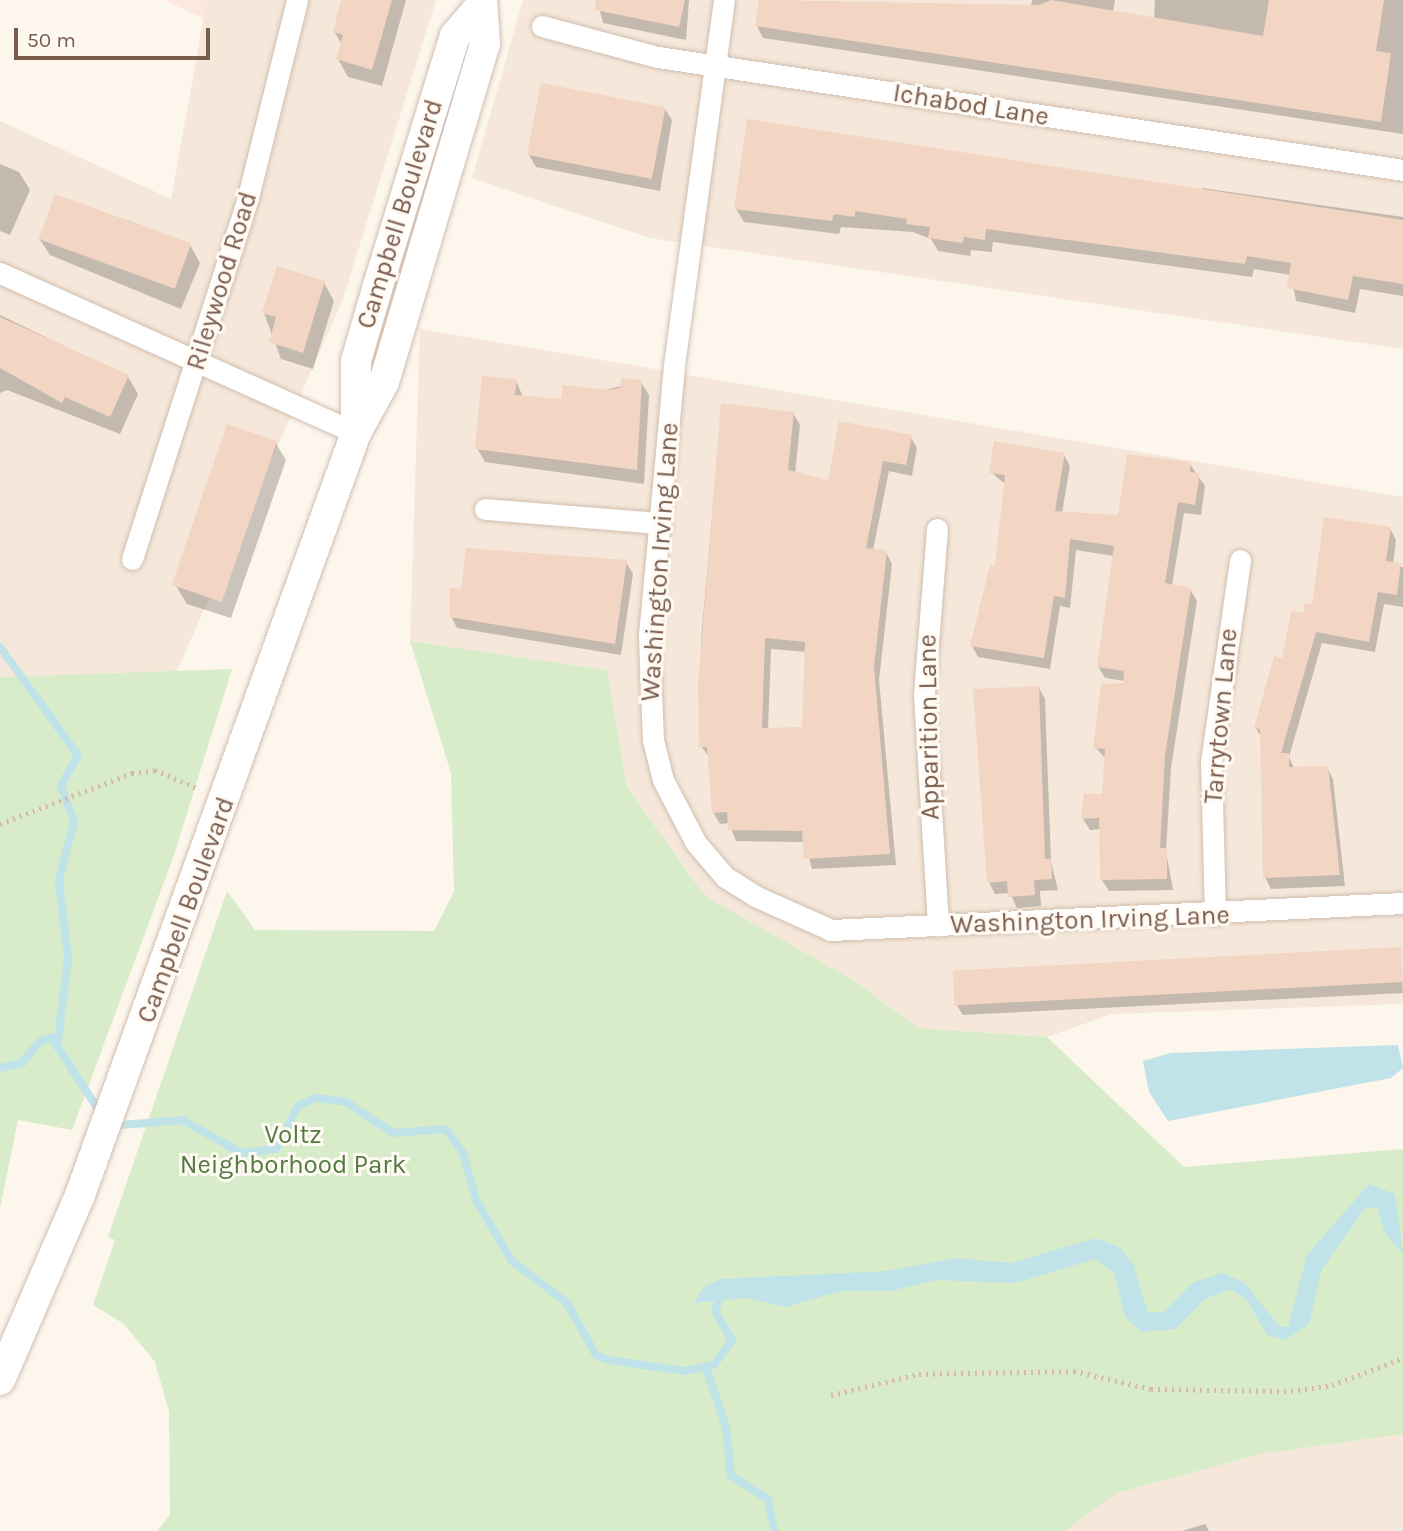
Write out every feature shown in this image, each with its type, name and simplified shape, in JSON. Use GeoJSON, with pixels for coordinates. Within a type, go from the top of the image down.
{"type":"FeatureCollection","features":[{"type":"Feature","properties":{"kind":"street","name":"Rileywood Road"},"geometry":{"type":"LineString","coordinates":[[132,559],[199,361],[297,0]]}},
{"type":"Feature","properties":{"kind":"street","name":"Washington Irving Lane"},"geometry":{"type":"LineString","coordinates":[[724,0],[675,353],[648,701],[663,780],[696,843],[735,883],[831,930],[1215,915],[1403,903]]}},
{"type":"Feature","properties":{"kind":"street","name":"Campbell Boulevard"},"geometry":{"type":"LineString","coordinates":[[0,1380],[80,1195],[192,895],[356,433],[384,382],[485,44],[481,3]]}},
{"type":"Feature","properties":{"kind":"street","name":"Ichabod Lane"},"geometry":{"type":"LineString","coordinates":[[542,26],[621,50],[714,66],[1403,170]]}},
{"type":"Feature","properties":{"kind":"street"},"geometry":{"type":"LineString","coordinates":[[0,273],[356,433]]}},
{"type":"Feature","properties":{"kind":"street"},"geometry":{"type":"LineString","coordinates":[[485,509],[660,523]]}},
{"type":"Feature","properties":{"kind":"street","name":"Apparition Lane"},"geometry":{"type":"LineString","coordinates":[[937,529],[924,695],[937,926]]}},
{"type":"Feature","properties":{"kind":"street","name":"Tarrytown Lane"},"geometry":{"type":"LineString","coordinates":[[1215,915],[1210,762],[1240,560]]}},
{"type":"Feature","properties":{"kind":"path"},"geometry":{"type":"LineString","coordinates":[[0,824],[47,803],[155,770],[226,800]]}},
{"type":"Feature","properties":{"kind":"path"},"geometry":{"type":"LineString","coordinates":[[831,1395],[919,1374],[1074,1371],[1150,1389],[1291,1391],[1332,1385],[1403,1358]]}},
{"type":"Feature","properties":{"kind":"shaded area"},"geometry":{"type":"Polygon","coordinates":[[[165,0],[207,0],[204,19],[165,0]]]}},
{"type":"Feature","properties":{"kind":"shaded area"},"geometry":{"type":"Polygon","coordinates":[[[207,0],[436,0],[342,302],[136,762],[0,702],[0,121],[171,199],[207,0]]]}},
{"type":"Feature","properties":{"kind":"shaded area"},"geometry":{"type":"Polygon","coordinates":[[[523,0],[1403,0],[1403,349],[650,238],[472,178],[523,0]]]}},
{"type":"Feature","properties":{"kind":"shaded area"},"geometry":{"type":"Polygon","coordinates":[[[420,329],[1403,497],[1403,1004],[1112,1014],[1047,1037],[918,1028],[853,980],[705,896],[627,787],[607,670],[410,641],[420,329]]]}},
{"type":"Feature","properties":{"kind":"shaded area"},"geometry":{"type":"Polygon","coordinates":[[[1403,1434],[1403,1531],[1065,1531],[1117,1493],[1261,1454],[1403,1434]]]}},
{"type":"Feature","properties":{"kind":"green space","name":"Voltz Neighborhood Park"},"geometry":{"type":"Polygon","coordinates":[[[410,641],[607,670],[627,787],[705,896],[853,980],[918,1028],[1047,1037],[1184,1167],[1403,1149],[1403,1434],[1261,1454],[1117,1493],[1065,1531],[157,1531],[170,1515],[169,1412],[155,1362],[124,1324],[93,1305],[115,1240],[108,1237],[227,891],[255,930],[434,931],[454,892],[451,773],[410,641]]]}},
{"type":"Feature","properties":{"kind":"green space"},"geometry":{"type":"Polygon","coordinates":[[[232,669],[173,858],[72,1130],[18,1120],[0,1208],[0,677],[232,669]]]}},
{"type":"Feature","properties":{"kind":"water"},"geometry":{"type":"Polygon","coordinates":[[[1398,1045],[1403,1068],[1391,1078],[1168,1121],[1149,1092],[1143,1061],[1171,1053],[1398,1045]]]}},
{"type":"Feature","properties":{"kind":"water"},"geometry":{"type":"Polygon","coordinates":[[[1369,1184],[1395,1194],[1403,1254],[1384,1232],[1377,1207],[1365,1208],[1322,1269],[1309,1324],[1285,1340],[1267,1335],[1247,1300],[1230,1289],[1205,1299],[1175,1329],[1142,1332],[1125,1317],[1114,1273],[1095,1259],[1015,1283],[936,1280],[891,1291],[840,1291],[786,1307],[746,1298],[694,1303],[704,1287],[721,1279],[887,1271],[955,1258],[1011,1263],[1096,1238],[1120,1248],[1133,1264],[1148,1313],[1164,1312],[1192,1283],[1222,1273],[1244,1282],[1279,1326],[1288,1327],[1307,1255],[1369,1184]]]}},
{"type":"Feature","properties":{"kind":"building"},"geometry":{"type":"Polygon","coordinates":[[[341,0],[392,0],[372,70],[336,59],[343,35],[333,32],[341,0]]]}},
{"type":"Feature","properties":{"kind":"building"},"geometry":{"type":"Polygon","coordinates":[[[596,0],[685,0],[679,27],[595,10],[596,0]]]}},
{"type":"Feature","properties":{"kind":"building"},"geometry":{"type":"Polygon","coordinates":[[[759,0],[1039,5],[1051,0],[1263,36],[1269,0],[1384,0],[1376,51],[1391,53],[1381,122],[755,26],[759,0]]]}},
{"type":"Feature","properties":{"kind":"building"},"geometry":{"type":"Polygon","coordinates":[[[541,83],[666,107],[652,179],[527,155],[541,83]]]}},
{"type":"Feature","properties":{"kind":"building"},"geometry":{"type":"Polygon","coordinates":[[[747,119],[1403,220],[1403,284],[1353,276],[1348,300],[1287,288],[1291,263],[1247,256],[1245,264],[986,229],[985,240],[964,237],[963,243],[928,238],[930,227],[906,224],[907,219],[855,211],[855,217],[834,214],[832,221],[734,209],[747,119]]]}},
{"type":"Feature","properties":{"kind":"building"},"geometry":{"type":"Polygon","coordinates":[[[55,194],[191,244],[175,289],[39,239],[55,194]]]}},
{"type":"Feature","properties":{"kind":"building"},"geometry":{"type":"Polygon","coordinates":[[[277,266],[325,281],[303,353],[269,342],[276,317],[262,313],[277,266]]]}},
{"type":"Feature","properties":{"kind":"building"},"geometry":{"type":"Polygon","coordinates":[[[0,317],[129,375],[110,417],[65,397],[62,403],[0,368],[0,317]]]}},
{"type":"Feature","properties":{"kind":"building"},"geometry":{"type":"Polygon","coordinates":[[[482,376],[517,379],[515,395],[561,399],[563,385],[608,390],[620,388],[621,378],[642,380],[637,470],[475,449],[482,376]]]}},
{"type":"Feature","properties":{"kind":"building"},"geometry":{"type":"Polygon","coordinates":[[[721,403],[794,412],[788,470],[828,480],[839,421],[912,435],[906,465],[883,461],[866,548],[887,550],[874,667],[890,854],[804,859],[802,831],[728,830],[727,812],[712,813],[707,747],[699,747],[698,685],[721,403]],[[765,638],[762,728],[802,727],[805,642],[765,638]]]}},
{"type":"Feature","properties":{"kind":"building"},"geometry":{"type":"Polygon","coordinates":[[[227,424],[277,441],[222,602],[172,585],[227,424]]]}},
{"type":"Feature","properties":{"kind":"building"},"geometry":{"type":"Polygon","coordinates":[[[994,441],[1065,453],[1055,511],[1118,515],[1127,454],[1191,462],[1190,472],[1200,473],[1195,505],[1178,502],[1165,583],[1191,588],[1165,756],[1160,848],[1167,848],[1167,879],[1100,880],[1099,818],[1081,819],[1084,793],[1102,794],[1105,749],[1093,748],[1101,684],[1123,683],[1124,671],[1097,667],[1114,546],[1070,539],[1065,598],[1054,596],[1044,658],[970,646],[990,565],[995,566],[1005,475],[989,473],[994,441]]]}},
{"type":"Feature","properties":{"kind":"building"},"geometry":{"type":"Polygon","coordinates":[[[1324,517],[1391,527],[1386,561],[1401,563],[1397,595],[1378,592],[1369,642],[1316,632],[1281,753],[1289,753],[1289,767],[1328,766],[1340,875],[1263,878],[1260,729],[1254,728],[1274,656],[1282,658],[1291,611],[1303,613],[1305,603],[1312,604],[1324,517]]]}},
{"type":"Feature","properties":{"kind":"building"},"geometry":{"type":"Polygon","coordinates":[[[466,548],[627,560],[615,644],[449,617],[450,587],[461,589],[466,548]]]}},
{"type":"Feature","properties":{"kind":"building"},"geometry":{"type":"Polygon","coordinates":[[[1039,686],[1045,859],[1051,859],[1052,879],[1034,880],[1035,895],[1008,897],[1007,881],[987,883],[973,689],[1039,686]]]}},
{"type":"Feature","properties":{"kind":"building"},"geometry":{"type":"Polygon","coordinates":[[[1401,947],[1403,982],[954,1005],[953,970],[1401,947]]]}},
{"type":"Feature","properties":{"kind":"waterway"},"geometry":{"type":"LineString","coordinates":[[0,647],[78,755],[61,786],[74,822],[59,880],[68,959],[58,1041]]}},
{"type":"Feature","properties":{"kind":"waterway"},"geometry":{"type":"LineString","coordinates":[[0,1068],[22,1063],[40,1041],[52,1038],[96,1106],[121,1125],[183,1120],[241,1153],[276,1149],[298,1106],[315,1098],[346,1102],[393,1133],[446,1129],[463,1153],[476,1200],[512,1261],[567,1303],[596,1355],[608,1360],[685,1371],[714,1365],[732,1340],[715,1312],[720,1297]]}},
{"type":"Feature","properties":{"kind":"waterway"},"geometry":{"type":"LineString","coordinates":[[706,1368],[726,1427],[731,1476],[768,1499],[774,1531]]}}]}
